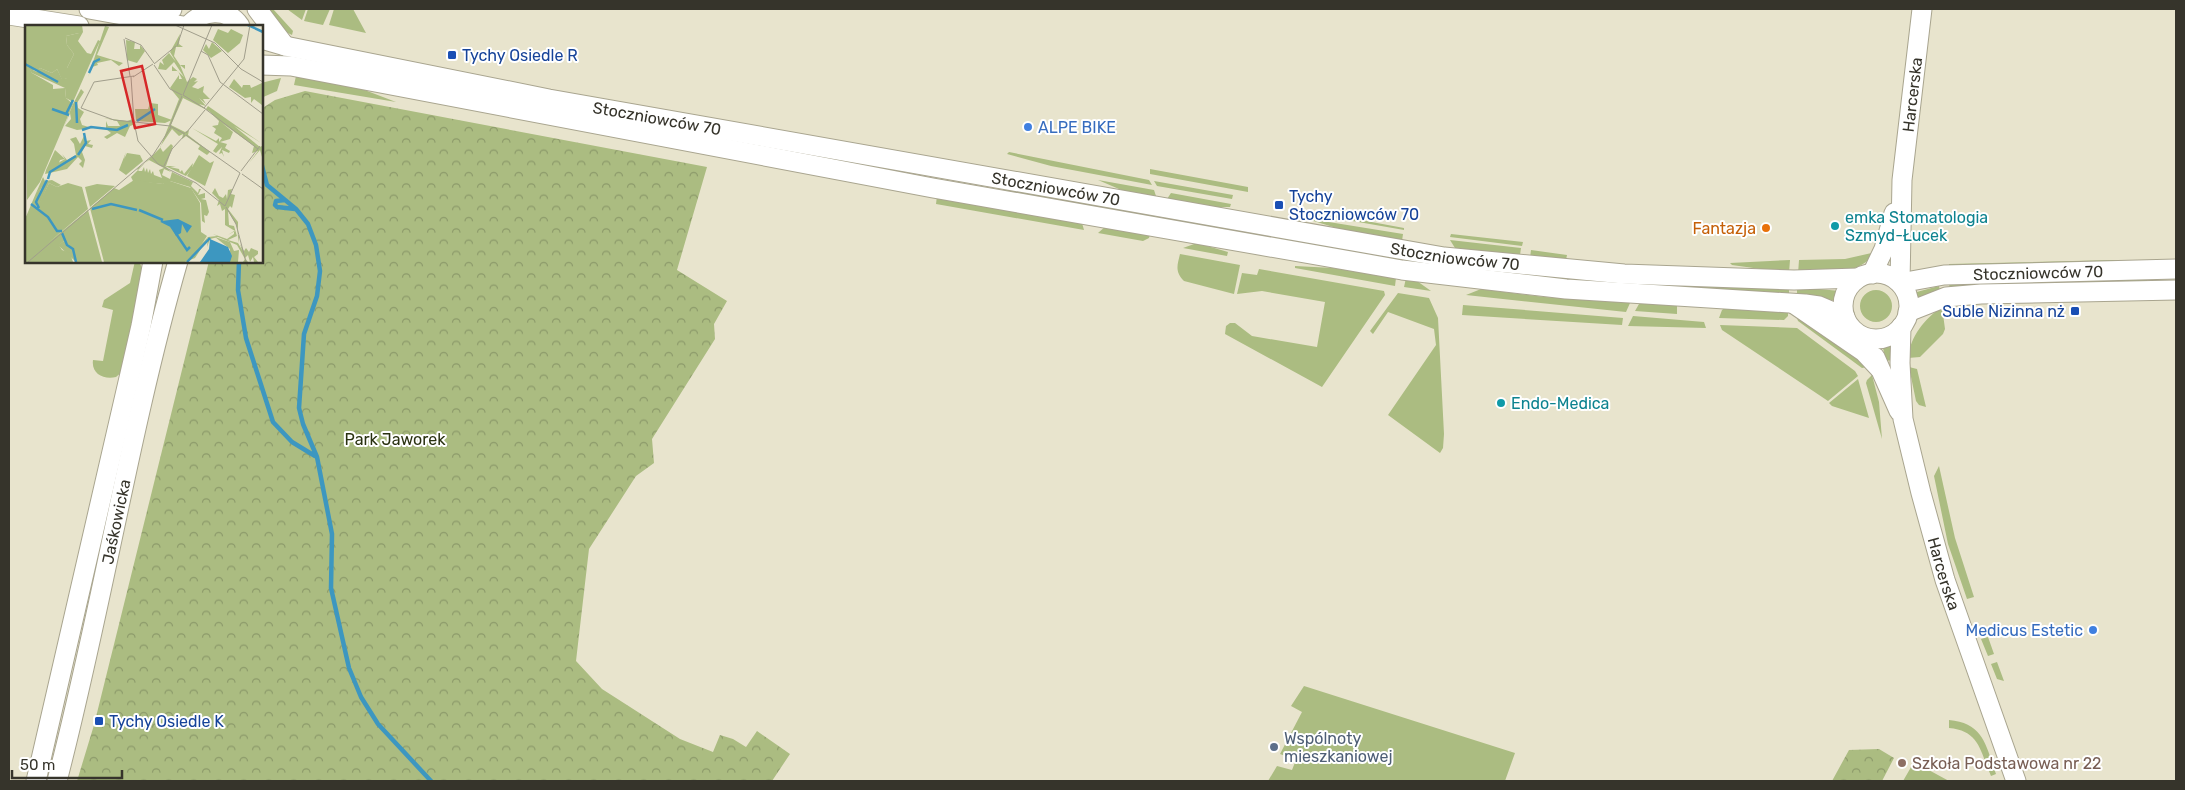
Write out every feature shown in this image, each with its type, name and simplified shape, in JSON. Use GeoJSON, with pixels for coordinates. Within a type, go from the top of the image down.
{"type":"FeatureCollection","features":[{"type":"Feature","properties":{"kind":"street"},"geometry":{"type":"LineString","coordinates":[[88,9],[178,25]]}},
{"type":"Feature","properties":{"kind":"street"},"geometry":{"type":"LineString","coordinates":[[136,17],[172,9]]}},
{"type":"Feature","properties":{"kind":"street"},"geometry":{"type":"LineString","coordinates":[[257,9],[285,46]]}},
{"type":"Feature","properties":{"kind":"street","name":"Harcerska"},"geometry":{"type":"LineString","coordinates":[[1900,284],[1902,180],[1922,9]]}},
{"type":"Feature","properties":{"kind":"street"},"geometry":{"type":"LineString","coordinates":[[189,25],[208,11],[236,18]]}},
{"type":"Feature","properties":{"kind":"street"},"geometry":{"type":"LineString","coordinates":[[9,15],[73,25]]}},
{"type":"Feature","properties":{"kind":"street","name":"Stoczniowców 70"},"geometry":{"type":"LineString","coordinates":[[262,39],[285,46],[549,100],[1444,256],[1624,274],[1794,280],[1865,276]]}},
{"type":"Feature","properties":{"kind":"street","name":"Stoczniowców 70"},"geometry":{"type":"LineString","coordinates":[[262,65],[282,65],[429,91],[933,188],[1402,270],[1566,289],[1793,303],[1819,306],[1845,317]]}},
{"type":"Feature","properties":{"kind":"street"},"geometry":{"type":"LineString","coordinates":[[262,72],[282,65]]}},
{"type":"Feature","properties":{"kind":"street","name":"Harcerska"},"geometry":{"type":"LineString","coordinates":[[1865,276],[1889,234],[1902,180]]}},
{"type":"Feature","properties":{"kind":"street"},"geometry":{"type":"LineString","coordinates":[[1901,240],[1906,254],[1914,267],[1928,275],[1944,275]]}},
{"type":"Feature","properties":{"kind":"street","name":"Jaśkowicka"},"geometry":{"type":"LineString","coordinates":[[36,781],[141,326],[154,262]]}},
{"type":"Feature","properties":{"kind":"street","name":"Jaśkowicka"},"geometry":{"type":"LineString","coordinates":[[57,781],[79,695],[153,358],[178,262]]}},
{"type":"Feature","properties":{"kind":"street","name":"Stoczniowców 70"},"geometry":{"type":"LineString","coordinates":[[1900,284],[1944,275],[2176,269]]}},
{"type":"Feature","properties":{"kind":"street"},"geometry":{"type":"LineString","coordinates":[[1887,275],[1900,284],[1907,296],[1905,319],[1888,337],[1871,338],[1855,331],[1845,317],[1843,306],[1845,295],[1850,286],[1865,276],[1887,275]]}},
{"type":"Feature","properties":{"kind":"street","name":"Stoczniowców 70"},"geometry":{"type":"LineString","coordinates":[[1905,319],[1946,297],[1981,294],[2176,290]]}},
{"type":"Feature","properties":{"kind":"street"},"geometry":{"type":"LineString","coordinates":[[1793,303],[1864,352],[1879,368]]}},
{"type":"Feature","properties":{"kind":"street","name":"Harcerska"},"geometry":{"type":"LineString","coordinates":[[1905,319],[1900,363],[1903,419],[1939,562],[2016,781]]}},
{"type":"Feature","properties":{"kind":"street","name":"Harcerska"},"geometry":{"type":"LineString","coordinates":[[1863,336],[1903,419]]}},
{"type":"Feature","properties":{"kind":"green space"},"geometry":{"type":"Polygon","coordinates":[[[264,9],[273,9],[293,31],[292,35],[282,30],[264,9]]]}},
{"type":"Feature","properties":{"kind":"green space"},"geometry":{"type":"Polygon","coordinates":[[[287,9],[306,9],[302,20],[287,9]]]}},
{"type":"Feature","properties":{"kind":"green space"},"geometry":{"type":"Polygon","coordinates":[[[308,9],[330,9],[323,25],[304,21],[308,9]]]}},
{"type":"Feature","properties":{"kind":"green space"},"geometry":{"type":"Polygon","coordinates":[[[334,9],[353,9],[366,33],[329,25],[334,9]]]}},
{"type":"Feature","properties":{"kind":"green space"},"geometry":{"type":"Polygon","coordinates":[[[296,76],[362,89],[396,102],[294,85],[296,76]]]}},
{"type":"Feature","properties":{"kind":"green space"},"geometry":{"type":"Polygon","coordinates":[[[281,78],[277,91],[262,98],[262,83],[281,78]]]}},
{"type":"Feature","properties":{"kind":"green space","name":"Park Jaworek"},"geometry":{"type":"Polygon","coordinates":[[[305,91],[707,167],[677,270],[727,301],[714,324],[715,339],[652,439],[654,463],[636,476],[589,549],[576,661],[602,689],[680,739],[713,752],[720,735],[733,739],[746,747],[757,731],[790,754],[772,781],[77,781],[94,725],[209,262],[262,262],[262,108],[275,100],[305,91]]]}},
{"type":"Feature","properties":{"kind":"green space"},"geometry":{"type":"Polygon","coordinates":[[[1009,152],[1149,180],[1152,185],[1051,166],[1007,154],[1009,152]]]}},
{"type":"Feature","properties":{"kind":"green space"},"geometry":{"type":"Polygon","coordinates":[[[1150,169],[1248,187],[1248,192],[1150,174],[1150,169]]]}},
{"type":"Feature","properties":{"kind":"green space"},"geometry":{"type":"Polygon","coordinates":[[[1098,180],[1154,190],[1156,196],[1126,192],[1098,180]]]}},
{"type":"Feature","properties":{"kind":"green space"},"geometry":{"type":"Polygon","coordinates":[[[1154,181],[1233,195],[1232,199],[1157,186],[1154,181]]]}},
{"type":"Feature","properties":{"kind":"green space"},"geometry":{"type":"Polygon","coordinates":[[[1004,186],[1154,214],[1153,218],[1003,190],[1004,186]]]}},
{"type":"Feature","properties":{"kind":"green space"},"geometry":{"type":"Polygon","coordinates":[[[1171,193],[1231,204],[1230,207],[1216,207],[1167,199],[1171,193]]]}},
{"type":"Feature","properties":{"kind":"green space"},"geometry":{"type":"Polygon","coordinates":[[[937,196],[1082,223],[1084,230],[936,204],[937,196]]]}},
{"type":"Feature","properties":{"kind":"green space"},"geometry":{"type":"Polygon","coordinates":[[[1307,210],[1404,228],[1404,230],[1307,213],[1307,210]]]}},
{"type":"Feature","properties":{"kind":"green space"},"geometry":{"type":"Polygon","coordinates":[[[1163,216],[1247,231],[1246,235],[1162,220],[1163,216]]]}},
{"type":"Feature","properties":{"kind":"green space"},"geometry":{"type":"Polygon","coordinates":[[[1304,218],[1403,234],[1402,241],[1346,231],[1304,218]]]}},
{"type":"Feature","properties":{"kind":"green space"},"geometry":{"type":"Polygon","coordinates":[[[1106,226],[1150,234],[1149,238],[1143,241],[1098,233],[1106,226]]]}},
{"type":"Feature","properties":{"kind":"green space"},"geometry":{"type":"Polygon","coordinates":[[[1451,234],[1523,242],[1522,246],[1450,237],[1451,234]]]}},
{"type":"Feature","properties":{"kind":"green space"},"geometry":{"type":"Polygon","coordinates":[[[1276,236],[1399,257],[1398,261],[1275,240],[1276,236]]]}},
{"type":"Feature","properties":{"kind":"green space"},"geometry":{"type":"Polygon","coordinates":[[[1450,240],[1521,248],[1520,255],[1455,248],[1450,240]]]}},
{"type":"Feature","properties":{"kind":"green space"},"geometry":{"type":"Polygon","coordinates":[[[1197,243],[1228,252],[1227,256],[1183,248],[1197,243]]]}},
{"type":"Feature","properties":{"kind":"green space"},"geometry":{"type":"Polygon","coordinates":[[[1531,250],[1567,255],[1566,260],[1530,258],[1531,250]]]}},
{"type":"Feature","properties":{"kind":"green space"},"geometry":{"type":"Polygon","coordinates":[[[1876,252],[1860,266],[1841,272],[1798,274],[1799,260],[1845,259],[1876,252]]]}},
{"type":"Feature","properties":{"kind":"green space"},"geometry":{"type":"Polygon","coordinates":[[[1180,254],[1240,265],[1234,294],[1184,281],[1179,275],[1178,269],[1180,254]]]}},
{"type":"Feature","properties":{"kind":"green space"},"geometry":{"type":"Polygon","coordinates":[[[1790,260],[1789,273],[1732,265],[1730,263],[1790,260]]]}},
{"type":"Feature","properties":{"kind":"green space"},"geometry":{"type":"Polygon","coordinates":[[[2122,261],[1949,267],[1949,264],[2122,261]]]}},
{"type":"Feature","properties":{"kind":"green space"},"geometry":{"type":"Polygon","coordinates":[[[135,262],[139,262],[144,273],[123,371],[116,377],[103,377],[94,369],[93,360],[103,361],[113,310],[102,307],[104,300],[130,283],[135,262]]]}},
{"type":"Feature","properties":{"kind":"green space"},"geometry":{"type":"Polygon","coordinates":[[[1295,266],[1333,268],[1396,278],[1395,286],[1295,268],[1295,266]]]}},
{"type":"Feature","properties":{"kind":"green space"},"geometry":{"type":"Polygon","coordinates":[[[1259,269],[1384,291],[1385,295],[1322,387],[1225,334],[1226,326],[1230,323],[1235,323],[1252,336],[1317,347],[1325,302],[1262,291],[1237,294],[1242,273],[1257,275],[1259,269]]]}},
{"type":"Feature","properties":{"kind":"green space"},"geometry":{"type":"Polygon","coordinates":[[[1494,270],[1789,287],[1789,293],[1664,287],[1493,274],[1494,270]]]}},
{"type":"Feature","properties":{"kind":"green space"},"geometry":{"type":"Polygon","coordinates":[[[1406,278],[1417,281],[1431,291],[1404,287],[1406,278]]]}},
{"type":"Feature","properties":{"kind":"green space"},"geometry":{"type":"Polygon","coordinates":[[[2147,279],[2147,283],[2062,285],[2061,281],[2147,279]]]}},
{"type":"Feature","properties":{"kind":"green space"},"geometry":{"type":"Polygon","coordinates":[[[2046,281],[2046,285],[1950,289],[1949,284],[2046,281]]]}},
{"type":"Feature","properties":{"kind":"green space"},"geometry":{"type":"Polygon","coordinates":[[[1939,286],[1940,291],[1916,301],[1913,293],[1939,286]]]}},
{"type":"Feature","properties":{"kind":"green space"},"geometry":{"type":"Polygon","coordinates":[[[1797,287],[1840,291],[1837,301],[1797,294],[1797,287]]]}},
{"type":"Feature","properties":{"kind":"green space"},"geometry":{"type":"Polygon","coordinates":[[[1481,289],[1545,297],[1630,303],[1626,312],[1466,295],[1481,289]]]}},
{"type":"Feature","properties":{"kind":"green space"},"geometry":{"type":"Polygon","coordinates":[[[1876,290],[1888,294],[1892,306],[1888,318],[1876,322],[1864,318],[1860,306],[1864,294],[1876,290]]]}},
{"type":"Feature","properties":{"kind":"green space"},"geometry":{"type":"Polygon","coordinates":[[[1398,293],[1429,298],[1438,318],[1444,434],[1443,448],[1440,453],[1388,415],[1436,345],[1434,329],[1388,312],[1373,334],[1370,331],[1398,293]]]}},
{"type":"Feature","properties":{"kind":"green space"},"geometry":{"type":"Polygon","coordinates":[[[1639,304],[1677,304],[1677,314],[1635,311],[1639,304]]]}},
{"type":"Feature","properties":{"kind":"green space"},"geometry":{"type":"Polygon","coordinates":[[[1463,305],[1623,318],[1622,325],[1462,315],[1463,305]]]}},
{"type":"Feature","properties":{"kind":"green space"},"geometry":{"type":"Polygon","coordinates":[[[1726,307],[1788,312],[1788,316],[1784,320],[1719,318],[1722,310],[1726,307]]]}},
{"type":"Feature","properties":{"kind":"green space"},"geometry":{"type":"Polygon","coordinates":[[[1942,307],[1945,329],[1943,334],[1920,357],[1908,358],[1909,350],[1919,329],[1924,322],[1942,307]]]}},
{"type":"Feature","properties":{"kind":"green space"},"geometry":{"type":"Polygon","coordinates":[[[1796,315],[1858,357],[1867,367],[1862,368],[1798,321],[1796,315]]]}},
{"type":"Feature","properties":{"kind":"green space"},"geometry":{"type":"Polygon","coordinates":[[[1633,316],[1704,322],[1706,328],[1628,326],[1633,316]]]}},
{"type":"Feature","properties":{"kind":"green space"},"geometry":{"type":"Polygon","coordinates":[[[1720,325],[1797,328],[1855,371],[1858,376],[1828,401],[1722,330],[1720,325]]]}},
{"type":"Feature","properties":{"kind":"green space"},"geometry":{"type":"Polygon","coordinates":[[[1891,341],[1892,360],[1886,361],[1882,344],[1891,341]]]}},
{"type":"Feature","properties":{"kind":"green space"},"geometry":{"type":"Polygon","coordinates":[[[1909,367],[1917,369],[1926,407],[1919,405],[1916,401],[1909,367]]]}},
{"type":"Feature","properties":{"kind":"green space"},"geometry":{"type":"Polygon","coordinates":[[[1872,375],[1879,402],[1882,439],[1866,383],[1872,375]]]}},
{"type":"Feature","properties":{"kind":"green space"},"geometry":{"type":"Polygon","coordinates":[[[1858,379],[1869,418],[1832,406],[1829,403],[1858,379]]]}},
{"type":"Feature","properties":{"kind":"green space"},"geometry":{"type":"Polygon","coordinates":[[[1939,466],[1955,538],[1974,597],[1967,599],[1948,544],[1934,476],[1939,466]]]}},
{"type":"Feature","properties":{"kind":"green space"},"geometry":{"type":"Polygon","coordinates":[[[1988,637],[1994,654],[1988,656],[1981,639],[1988,637]]]}},
{"type":"Feature","properties":{"kind":"green space"},"geometry":{"type":"Polygon","coordinates":[[[1997,662],[2004,681],[1997,679],[1991,664],[1997,662]]]}},
{"type":"Feature","properties":{"kind":"green space"},"geometry":{"type":"Polygon","coordinates":[[[1304,686],[1515,753],[1505,781],[1268,781],[1277,766],[1292,770],[1296,760],[1280,754],[1302,712],[1291,706],[1304,686]]]}},
{"type":"Feature","properties":{"kind":"green space"},"geometry":{"type":"Polygon","coordinates":[[[1949,720],[1961,722],[1977,731],[1986,745],[1996,774],[1991,776],[1978,744],[1973,738],[1967,733],[1949,728],[1949,720]]]}},
{"type":"Feature","properties":{"kind":"green space"},"geometry":{"type":"Polygon","coordinates":[[[1879,749],[1894,758],[1882,781],[1832,781],[1849,750],[1879,749]]]}},
{"type":"Feature","properties":{"kind":"green space"},"geometry":{"type":"Polygon","coordinates":[[[1914,762],[1949,781],[1903,781],[1914,762]]]}},
{"type":"Feature","properties":{"kind":"waterway"},"geometry":{"type":"LineString","coordinates":[[262,166],[267,185],[296,209],[308,224],[316,245],[320,271],[317,296],[304,334],[299,408],[303,424],[317,457],[332,534],[331,588],[349,668],[361,697],[378,724],[431,781]]}},
{"type":"Feature","properties":{"kind":"waterway"},"geometry":{"type":"LineString","coordinates":[[285,200],[276,201],[275,205],[277,207],[295,209]]}},
{"type":"Feature","properties":{"kind":"waterway"},"geometry":{"type":"LineString","coordinates":[[239,262],[238,290],[246,338],[273,422],[292,442],[315,456]]}},
{"type":"Feature","properties":{"kind":"place","name":"Tychy Osiedle R"},"geometry":{"type":"Point","coordinates":[452,55]}},
{"type":"Feature","properties":{"kind":"place","name":"ALPE BIKE"},"geometry":{"type":"Point","coordinates":[1028,127]}},
{"type":"Feature","properties":{"kind":"place","name":"Tychy Stoczniowców 70"},"geometry":{"type":"Point","coordinates":[1279,205]}},
{"type":"Feature","properties":{"kind":"place","name":"emka Stomatologia Szmyd-Łucek"},"geometry":{"type":"Point","coordinates":[1835,226]}},
{"type":"Feature","properties":{"kind":"place","name":"Fantazja"},"geometry":{"type":"Point","coordinates":[1766,228]}},
{"type":"Feature","properties":{"kind":"place","name":"Suble Nizinna nż"},"geometry":{"type":"Point","coordinates":[2075,311]}},
{"type":"Feature","properties":{"kind":"place","name":"Endo-Medica"},"geometry":{"type":"Point","coordinates":[1501,403]}},
{"type":"Feature","properties":{"kind":"place","name":"Medicus Estetic"},"geometry":{"type":"Point","coordinates":[2093,630]}},
{"type":"Feature","properties":{"kind":"place","name":"Tychy Osiedle K"},"geometry":{"type":"Point","coordinates":[99,721]}},
{"type":"Feature","properties":{"kind":"place","name":"Wspólnoty mieszkaniowej"},"geometry":{"type":"Point","coordinates":[1274,747]}},
{"type":"Feature","properties":{"kind":"place","name":"Szkoła Podstawowa nr 22"},"geometry":{"type":"Point","coordinates":[1902,763]}}]}
